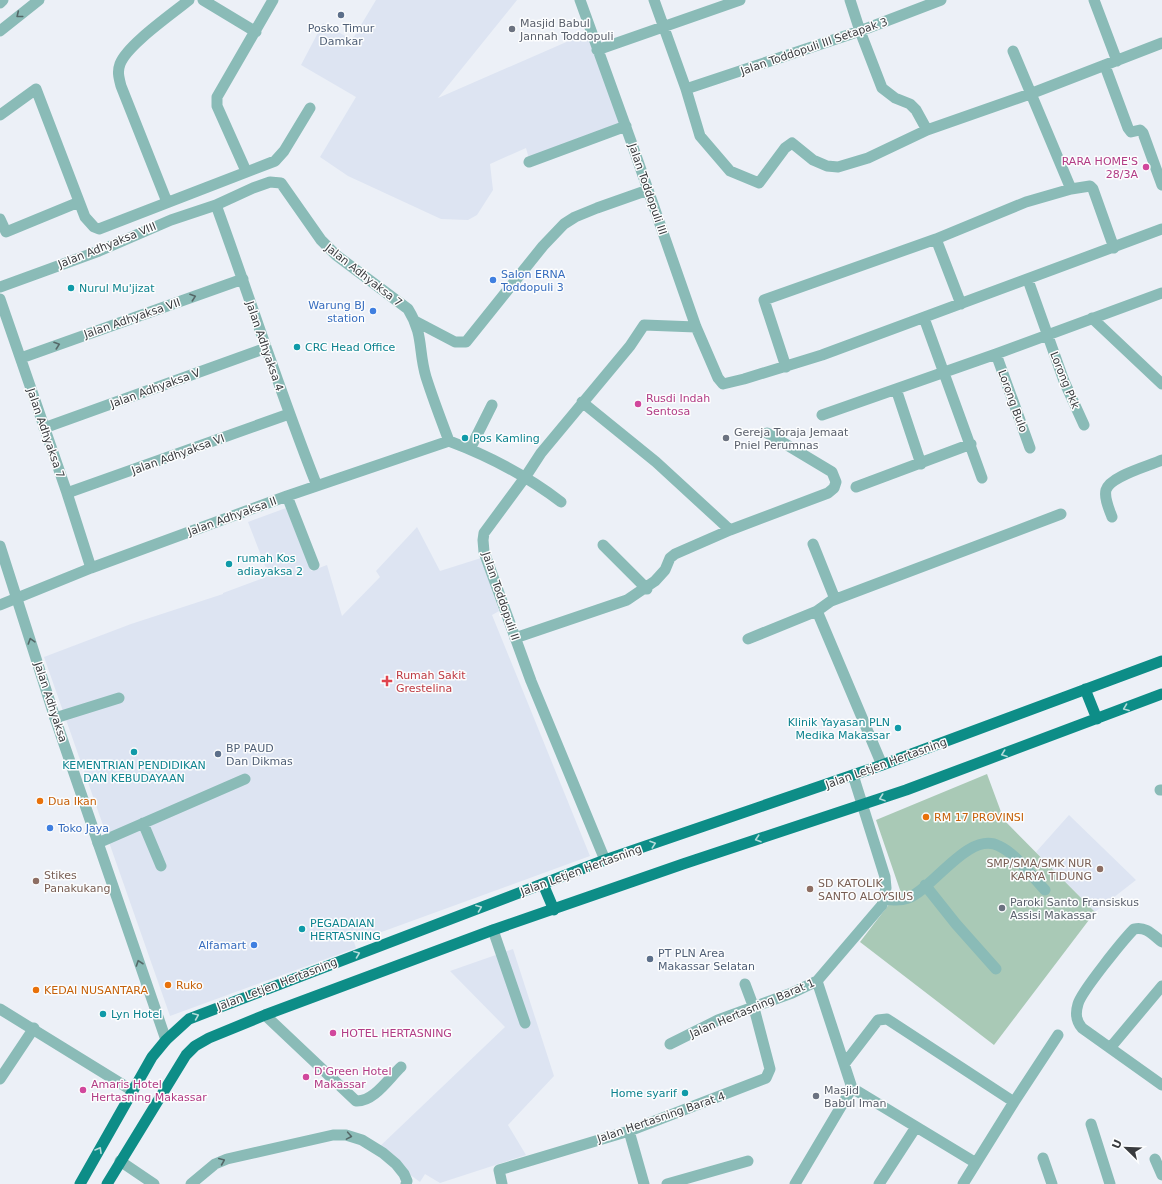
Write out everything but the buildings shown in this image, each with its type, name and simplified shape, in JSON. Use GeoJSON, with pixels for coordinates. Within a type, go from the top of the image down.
{"type":"FeatureCollection","features":[{"type":"Feature","properties":{"kind":"main road","name":"Jalan Letjen Hertasning"},"geometry":{"type":"LineString","coordinates":[[80,1184],[152,1057],[166,1040],[189,1019],[605,860],[882,765],[1162,661]]}},
{"type":"Feature","properties":{"kind":"main road"},"geometry":{"type":"LineString","coordinates":[[1085,689],[1097,719]]}},
{"type":"Feature","properties":{"kind":"main road"},"geometry":{"type":"LineString","coordinates":[[107,1184],[186,1055],[195,1046],[209,1038],[265,1015],[493,930],[683,864],[863,805],[1162,694]]}},
{"type":"Feature","properties":{"kind":"main road"},"geometry":{"type":"LineString","coordinates":[[543,884],[554,910]]}},
{"type":"Feature","properties":{"kind":"street"},"geometry":{"type":"LineString","coordinates":[[0,3],[3,0]]}},
{"type":"Feature","properties":{"kind":"street"},"geometry":{"type":"LineString","coordinates":[[0,31],[39,0]]}},
{"type":"Feature","properties":{"kind":"street"},"geometry":{"type":"LineString","coordinates":[[167,202],[121,86],[118,72],[120,64],[127,53],[148,33],[189,0]]}},
{"type":"Feature","properties":{"kind":"street"},"geometry":{"type":"LineString","coordinates":[[202,0],[256,32]]}},
{"type":"Feature","properties":{"kind":"street"},"geometry":{"type":"LineString","coordinates":[[246,171],[217,106],[217,98],[273,0]]}},
{"type":"Feature","properties":{"kind":"street","name":"Jalan Toddopuli III"},"geometry":{"type":"LineString","coordinates":[[580,0],[626,126],[696,327],[718,378],[725,384],[786,367]]}},
{"type":"Feature","properties":{"kind":"street"},"geometry":{"type":"LineString","coordinates":[[654,0],[686,89],[700,136],[730,171],[759,183],[785,148],[792,143],[813,160],[827,166],[838,167],[868,158],[927,130],[1030,94],[1162,43]]}},
{"type":"Feature","properties":{"kind":"street"},"geometry":{"type":"LineString","coordinates":[[597,50],[664,28],[740,0]]}},
{"type":"Feature","properties":{"kind":"street"},"geometry":{"type":"LineString","coordinates":[[850,0],[882,88],[895,98],[910,104],[916,110],[927,130]]}},
{"type":"Feature","properties":{"kind":"street","name":"Jalan Toddopuli III Setapak 3"},"geometry":{"type":"LineString","coordinates":[[686,89],[860,31],[941,0]]}},
{"type":"Feature","properties":{"kind":"street"},"geometry":{"type":"LineString","coordinates":[[1094,0],[1117,61]]}},
{"type":"Feature","properties":{"kind":"street"},"geometry":{"type":"LineString","coordinates":[[1013,52],[1071,189]]}},
{"type":"Feature","properties":{"kind":"street"},"geometry":{"type":"LineString","coordinates":[[1105,66],[1128,128],[1131,132],[1140,130],[1143,133],[1162,185]]}},
{"type":"Feature","properties":{"kind":"street"},"geometry":{"type":"LineString","coordinates":[[0,115],[36,89],[79,202],[89,223],[99,229],[246,171],[269,164],[279,158],[310,108]]}},
{"type":"Feature","properties":{"kind":"street"},"geometry":{"type":"LineString","coordinates":[[529,162],[626,126]]}},
{"type":"Feature","properties":{"kind":"street","name":"Jalan Adhyaksa 7"},"geometry":{"type":"LineString","coordinates":[[216,205],[270,182],[281,183],[320,240],[336,255],[408,309],[420,334],[426,378],[449,441]]}},
{"type":"Feature","properties":{"kind":"street"},"geometry":{"type":"LineString","coordinates":[[1114,248],[1093,189],[1090,186],[1071,189],[1026,202],[936,239],[764,300],[786,367],[1028,280],[1114,248],[1162,229]]}},
{"type":"Feature","properties":{"kind":"street"},"geometry":{"type":"LineString","coordinates":[[415,321],[455,342],[466,342],[543,246],[564,224],[596,208],[648,190]]}},
{"type":"Feature","properties":{"kind":"street"},"geometry":{"type":"LineString","coordinates":[[0,219],[6,232],[79,202]]}},
{"type":"Feature","properties":{"kind":"street","name":"Jalan Adhyaksa 4"},"geometry":{"type":"LineString","coordinates":[[216,205],[289,414],[317,486]]}},
{"type":"Feature","properties":{"kind":"street","name":"Jalan Adhyaksa VIII"},"geometry":{"type":"LineString","coordinates":[[0,287],[99,251],[171,220],[216,205]]}},
{"type":"Feature","properties":{"kind":"street"},"geometry":{"type":"LineString","coordinates":[[936,239],[961,304]]}},
{"type":"Feature","properties":{"kind":"street","name":"Jalan Adhyaksa VII"},"geometry":{"type":"LineString","coordinates":[[20,358],[243,279]]}},
{"type":"Feature","properties":{"kind":"street","name":"Lorong Pkk"},"geometry":{"type":"LineString","coordinates":[[1028,280],[1047,334],[1084,426]]}},
{"type":"Feature","properties":{"kind":"street"},"geometry":{"type":"LineString","coordinates":[[822,416],[945,373],[1162,292]]}},
{"type":"Feature","properties":{"kind":"street","name":"Jalan Adhyaksa 7"},"geometry":{"type":"LineString","coordinates":[[0,299],[67,493],[91,568]]}},
{"type":"Feature","properties":{"kind":"street"},"geometry":{"type":"LineString","coordinates":[[924,318],[971,444],[982,478]]}},
{"type":"Feature","properties":{"kind":"street"},"geometry":{"type":"LineString","coordinates":[[1092,318],[1162,384]]}},
{"type":"Feature","properties":{"kind":"street","name":"Jalan Toddopuli II"},"geometry":{"type":"LineString","coordinates":[[605,860],[515,638],[484,552],[484,533],[541,453],[630,346],[644,325],[696,327]]}},
{"type":"Feature","properties":{"kind":"street","name":"Jalan Adhyaksa V"},"geometry":{"type":"LineString","coordinates":[[44,428],[266,348]]}},
{"type":"Feature","properties":{"kind":"street","name":"Lorong Bulo"},"geometry":{"type":"LineString","coordinates":[[996,354],[1030,448]]}},
{"type":"Feature","properties":{"kind":"street"},"geometry":{"type":"LineString","coordinates":[[896,389],[921,464]]}},
{"type":"Feature","properties":{"kind":"street"},"geometry":{"type":"LineString","coordinates":[[582,402],[656,462],[730,530]]}},
{"type":"Feature","properties":{"kind":"street"},"geometry":{"type":"LineString","coordinates":[[470,449],[492,405]]}},
{"type":"Feature","properties":{"kind":"street","name":"Jalan Adhyaksa VI"},"geometry":{"type":"LineString","coordinates":[[67,493],[289,414]]}},
{"type":"Feature","properties":{"kind":"street"},"geometry":{"type":"LineString","coordinates":[[515,638],[627,600],[647,589],[660,576],[670,558],[675,554],[730,530],[828,493],[834,488],[836,482],[832,472],[767,433]]}},
{"type":"Feature","properties":{"kind":"street"},"geometry":{"type":"LineString","coordinates":[[449,441],[470,449],[526,476],[561,502]]}},
{"type":"Feature","properties":{"kind":"street","name":"Jalan Adhyaksa II"},"geometry":{"type":"LineString","coordinates":[[0,605],[18,599],[91,568],[287,496],[449,441]]}},
{"type":"Feature","properties":{"kind":"street"},"geometry":{"type":"LineString","coordinates":[[856,487],[921,464],[971,444]]}},
{"type":"Feature","properties":{"kind":"street"},"geometry":{"type":"LineString","coordinates":[[1112,517],[1105,492],[1108,484],[1117,478],[1162,460]]}},
{"type":"Feature","properties":{"kind":"street"},"geometry":{"type":"LineString","coordinates":[[287,496],[314,565]]}},
{"type":"Feature","properties":{"kind":"street"},"geometry":{"type":"LineString","coordinates":[[748,639],[817,611],[828,602],[835,599],[1060,514]]}},
{"type":"Feature","properties":{"kind":"street"},"geometry":{"type":"LineString","coordinates":[[813,544],[835,599]]}},
{"type":"Feature","properties":{"kind":"street"},"geometry":{"type":"LineString","coordinates":[[603,545],[647,589]]}},
{"type":"Feature","properties":{"kind":"street","name":"Jalan Adhyaksa"},"geometry":{"type":"LineString","coordinates":[[0,546],[98,843],[166,1040]]}},
{"type":"Feature","properties":{"kind":"street"},"geometry":{"type":"LineString","coordinates":[[817,611],[882,765]]}},
{"type":"Feature","properties":{"kind":"street"},"geometry":{"type":"LineString","coordinates":[[56,718],[119,698]]}},
{"type":"Feature","properties":{"kind":"street","name":"Jalan Hertasning Barat 1"},"geometry":{"type":"LineString","coordinates":[[670,1044],[718,1020],[754,1008],[817,981],[879,909],[884,899],[886,888],[885,877],[853,775]]}},
{"type":"Feature","properties":{"kind":"street"},"geometry":{"type":"LineString","coordinates":[[98,843],[245,779]]}},
{"type":"Feature","properties":{"kind":"street"},"geometry":{"type":"LineString","coordinates":[[143,823],[161,866]]}},
{"type":"Feature","properties":{"kind":"street"},"geometry":{"type":"LineString","coordinates":[[884,899],[898,900],[909,898],[957,859],[977,845],[984,843],[993,843],[1000,846],[1010,854],[1045,890]]}},
{"type":"Feature","properties":{"kind":"street"},"geometry":{"type":"LineString","coordinates":[[925,885],[956,924],[996,969]]}},
{"type":"Feature","properties":{"kind":"street"},"geometry":{"type":"LineString","coordinates":[[1162,942],[1147,929],[1134,929],[1081,997],[1076,1014],[1077,1022],[1110,1048],[1162,1085]]}},
{"type":"Feature","properties":{"kind":"street"},"geometry":{"type":"LineString","coordinates":[[493,930],[525,1022]]}},
{"type":"Feature","properties":{"kind":"street"},"geometry":{"type":"LineString","coordinates":[[817,981],[852,1088],[976,1163]]}},
{"type":"Feature","properties":{"kind":"street","name":"Jalan Hertasning Barat 4"},"geometry":{"type":"LineString","coordinates":[[502,1184],[499,1170],[629,1131],[766,1078],[769,1075],[770,1068],[754,1008],[744,984]]}},
{"type":"Feature","properties":{"kind":"street"},"geometry":{"type":"LineString","coordinates":[[1110,1048],[1162,986]]}},
{"type":"Feature","properties":{"kind":"street"},"geometry":{"type":"LineString","coordinates":[[0,1009],[34,1028],[133,1091]]}},
{"type":"Feature","properties":{"kind":"street"},"geometry":{"type":"LineString","coordinates":[[265,1015],[356,1100],[362,1101],[371,1097],[401,1067]]}},
{"type":"Feature","properties":{"kind":"street"},"geometry":{"type":"LineString","coordinates":[[845,1063],[878,1020],[887,1019],[1014,1102]]}},
{"type":"Feature","properties":{"kind":"street"},"geometry":{"type":"LineString","coordinates":[[0,1079],[34,1028]]}},
{"type":"Feature","properties":{"kind":"street"},"geometry":{"type":"LineString","coordinates":[[963,1184],[1058,1035]]}},
{"type":"Feature","properties":{"kind":"street"},"geometry":{"type":"LineString","coordinates":[[795,1184],[852,1088]]}},
{"type":"Feature","properties":{"kind":"street"},"geometry":{"type":"LineString","coordinates":[[1092,1124],[1110,1184]]}},
{"type":"Feature","properties":{"kind":"street"},"geometry":{"type":"LineString","coordinates":[[879,1184],[916,1127]]}},
{"type":"Feature","properties":{"kind":"street"},"geometry":{"type":"LineString","coordinates":[[629,1131],[644,1184]]}},
{"type":"Feature","properties":{"kind":"street"},"geometry":{"type":"LineString","coordinates":[[191,1184],[215,1164],[227,1159],[333,1135],[354,1137],[372,1146],[396,1164],[404,1174],[407,1182],[406,1184]]}},
{"type":"Feature","properties":{"kind":"street"},"geometry":{"type":"LineString","coordinates":[[1043,1158],[1052,1184]]}},
{"type":"Feature","properties":{"kind":"street"},"geometry":{"type":"LineString","coordinates":[[1155,1159],[1162,1175]]}},
{"type":"Feature","properties":{"kind":"street"},"geometry":{"type":"LineString","coordinates":[[120,1161],[154,1184]]}},
{"type":"Feature","properties":{"kind":"street"},"geometry":{"type":"LineString","coordinates":[[668,1184],[748,1161]]}},
{"type":"Feature","properties":{"kind":"shaded area"},"geometry":{"type":"Polygon","coordinates":[[[376,0],[517,0],[438,98],[587,33],[623,129],[530,162],[526,148],[490,164],[493,190],[477,215],[468,220],[441,219],[348,176],[320,157],[356,97],[301,65],[323,23],[352,40],[376,0]]]}},
{"type":"Feature","properties":{"kind":"shaded area"},"geometry":{"type":"Polygon","coordinates":[[[286,508],[311,571],[327,565],[342,616],[380,577],[376,571],[417,527],[440,571],[481,558],[499,611],[492,615],[590,856],[354,942],[356,948],[170,1016],[44,657],[131,624],[223,594],[269,576],[248,522],[286,508]]]}},
{"type":"Feature","properties":{"kind":"shaded area"},"geometry":{"type":"Polygon","coordinates":[[[1069,815],[1136,880],[1095,912],[1036,852],[1069,815]]]}},
{"type":"Feature","properties":{"kind":"shaded area"},"geometry":{"type":"Polygon","coordinates":[[[513,949],[554,1076],[508,1125],[526,1155],[440,1183],[425,1174],[420,1182],[376,1150],[505,1027],[450,971],[513,949]]]}},
{"type":"Feature","properties":{"kind":"green space"},"geometry":{"type":"Polygon","coordinates":[[[987,774],[1004,820],[1095,912],[994,1045],[860,942],[900,890],[876,820],[987,774]]]}},
{"type":"Feature","properties":{"kind":"place","name":"Posko Timur Damkar"},"geometry":{"type":"Point","coordinates":[341,15]}},
{"type":"Feature","properties":{"kind":"place","name":"Masjid Babul Jannah Toddopuli"},"geometry":{"type":"Point","coordinates":[512,29]}},
{"type":"Feature","properties":{"kind":"place","name":"RARA HOME'S 28/3A"},"geometry":{"type":"Point","coordinates":[1146,167]}},
{"type":"Feature","properties":{"kind":"place","name":"Salon ERNA Toddopuli 3"},"geometry":{"type":"Point","coordinates":[493,280]}},
{"type":"Feature","properties":{"kind":"place","name":"Nurul Mu'jizat"},"geometry":{"type":"Point","coordinates":[71,288]}},
{"type":"Feature","properties":{"kind":"place","name":"Warung BJ station"},"geometry":{"type":"Point","coordinates":[373,311]}},
{"type":"Feature","properties":{"kind":"place","name":"CRC Head Office"},"geometry":{"type":"Point","coordinates":[297,347]}},
{"type":"Feature","properties":{"kind":"place","name":"Rusdi Indah Sentosa"},"geometry":{"type":"Point","coordinates":[638,404]}},
{"type":"Feature","properties":{"kind":"place","name":"Pos Kamling"},"geometry":{"type":"Point","coordinates":[465,438]}},
{"type":"Feature","properties":{"kind":"place","name":"Gereja Toraja Jemaat Pniel Perumnas"},"geometry":{"type":"Point","coordinates":[726,438]}},
{"type":"Feature","properties":{"kind":"place","name":"rumah Kos adiayaksa 2"},"geometry":{"type":"Point","coordinates":[229,564]}},
{"type":"Feature","properties":{"kind":"place","name":"Rumah Sakit Grestelina"},"geometry":{"type":"Point","coordinates":[387,681]}},
{"type":"Feature","properties":{"kind":"place","name":"Klinik Yayasan PLN Medika Makassar"},"geometry":{"type":"Point","coordinates":[898,728]}},
{"type":"Feature","properties":{"kind":"place","name":"KEMENTRIAN PENDIDIKAN DAN KEBUDAYAAN"},"geometry":{"type":"Point","coordinates":[134,752]}},
{"type":"Feature","properties":{"kind":"place","name":"BP PAUD Dan Dikmas"},"geometry":{"type":"Point","coordinates":[218,754]}},
{"type":"Feature","properties":{"kind":"place","name":"Dua Ikan"},"geometry":{"type":"Point","coordinates":[40,801]}},
{"type":"Feature","properties":{"kind":"place","name":"RM 17 PROVINSI"},"geometry":{"type":"Point","coordinates":[926,817]}},
{"type":"Feature","properties":{"kind":"place","name":"Toko Jaya"},"geometry":{"type":"Point","coordinates":[50,828]}},
{"type":"Feature","properties":{"kind":"place","name":"SMP/SMA/SMK NUR KARYA TIDUNG"},"geometry":{"type":"Point","coordinates":[1100,869]}},
{"type":"Feature","properties":{"kind":"place","name":"Stikes Panakukang"},"geometry":{"type":"Point","coordinates":[36,881]}},
{"type":"Feature","properties":{"kind":"place","name":"SD KATOLIK SANTO ALOYSIUS"},"geometry":{"type":"Point","coordinates":[810,889]}},
{"type":"Feature","properties":{"kind":"place","name":"Paroki Santo Fransiskus Assisi Makassar"},"geometry":{"type":"Point","coordinates":[1002,908]}},
{"type":"Feature","properties":{"kind":"place","name":"PEGADAIAN HERTASNING"},"geometry":{"type":"Point","coordinates":[302,929]}},
{"type":"Feature","properties":{"kind":"place","name":"Alfamart"},"geometry":{"type":"Point","coordinates":[254,945]}},
{"type":"Feature","properties":{"kind":"place","name":"PT PLN Area Makassar Selatan"},"geometry":{"type":"Point","coordinates":[650,959]}},
{"type":"Feature","properties":{"kind":"place","name":"Ruko"},"geometry":{"type":"Point","coordinates":[168,985]}},
{"type":"Feature","properties":{"kind":"place","name":"KEDAI NUSANTARA"},"geometry":{"type":"Point","coordinates":[36,990]}},
{"type":"Feature","properties":{"kind":"place","name":"Lyn Hotel"},"geometry":{"type":"Point","coordinates":[103,1014]}},
{"type":"Feature","properties":{"kind":"place","name":"HOTEL HERTASNING"},"geometry":{"type":"Point","coordinates":[333,1033]}},
{"type":"Feature","properties":{"kind":"place","name":"D'Green Hotel Makassar"},"geometry":{"type":"Point","coordinates":[306,1077]}},
{"type":"Feature","properties":{"kind":"place","name":"Amaris Hotel Hertasning Makassar"},"geometry":{"type":"Point","coordinates":[83,1090]}},
{"type":"Feature","properties":{"kind":"place","name":"Home syarif"},"geometry":{"type":"Point","coordinates":[685,1093]}},
{"type":"Feature","properties":{"kind":"place","name":"Masjid Babul Iman"},"geometry":{"type":"Point","coordinates":[816,1096]}}]}
